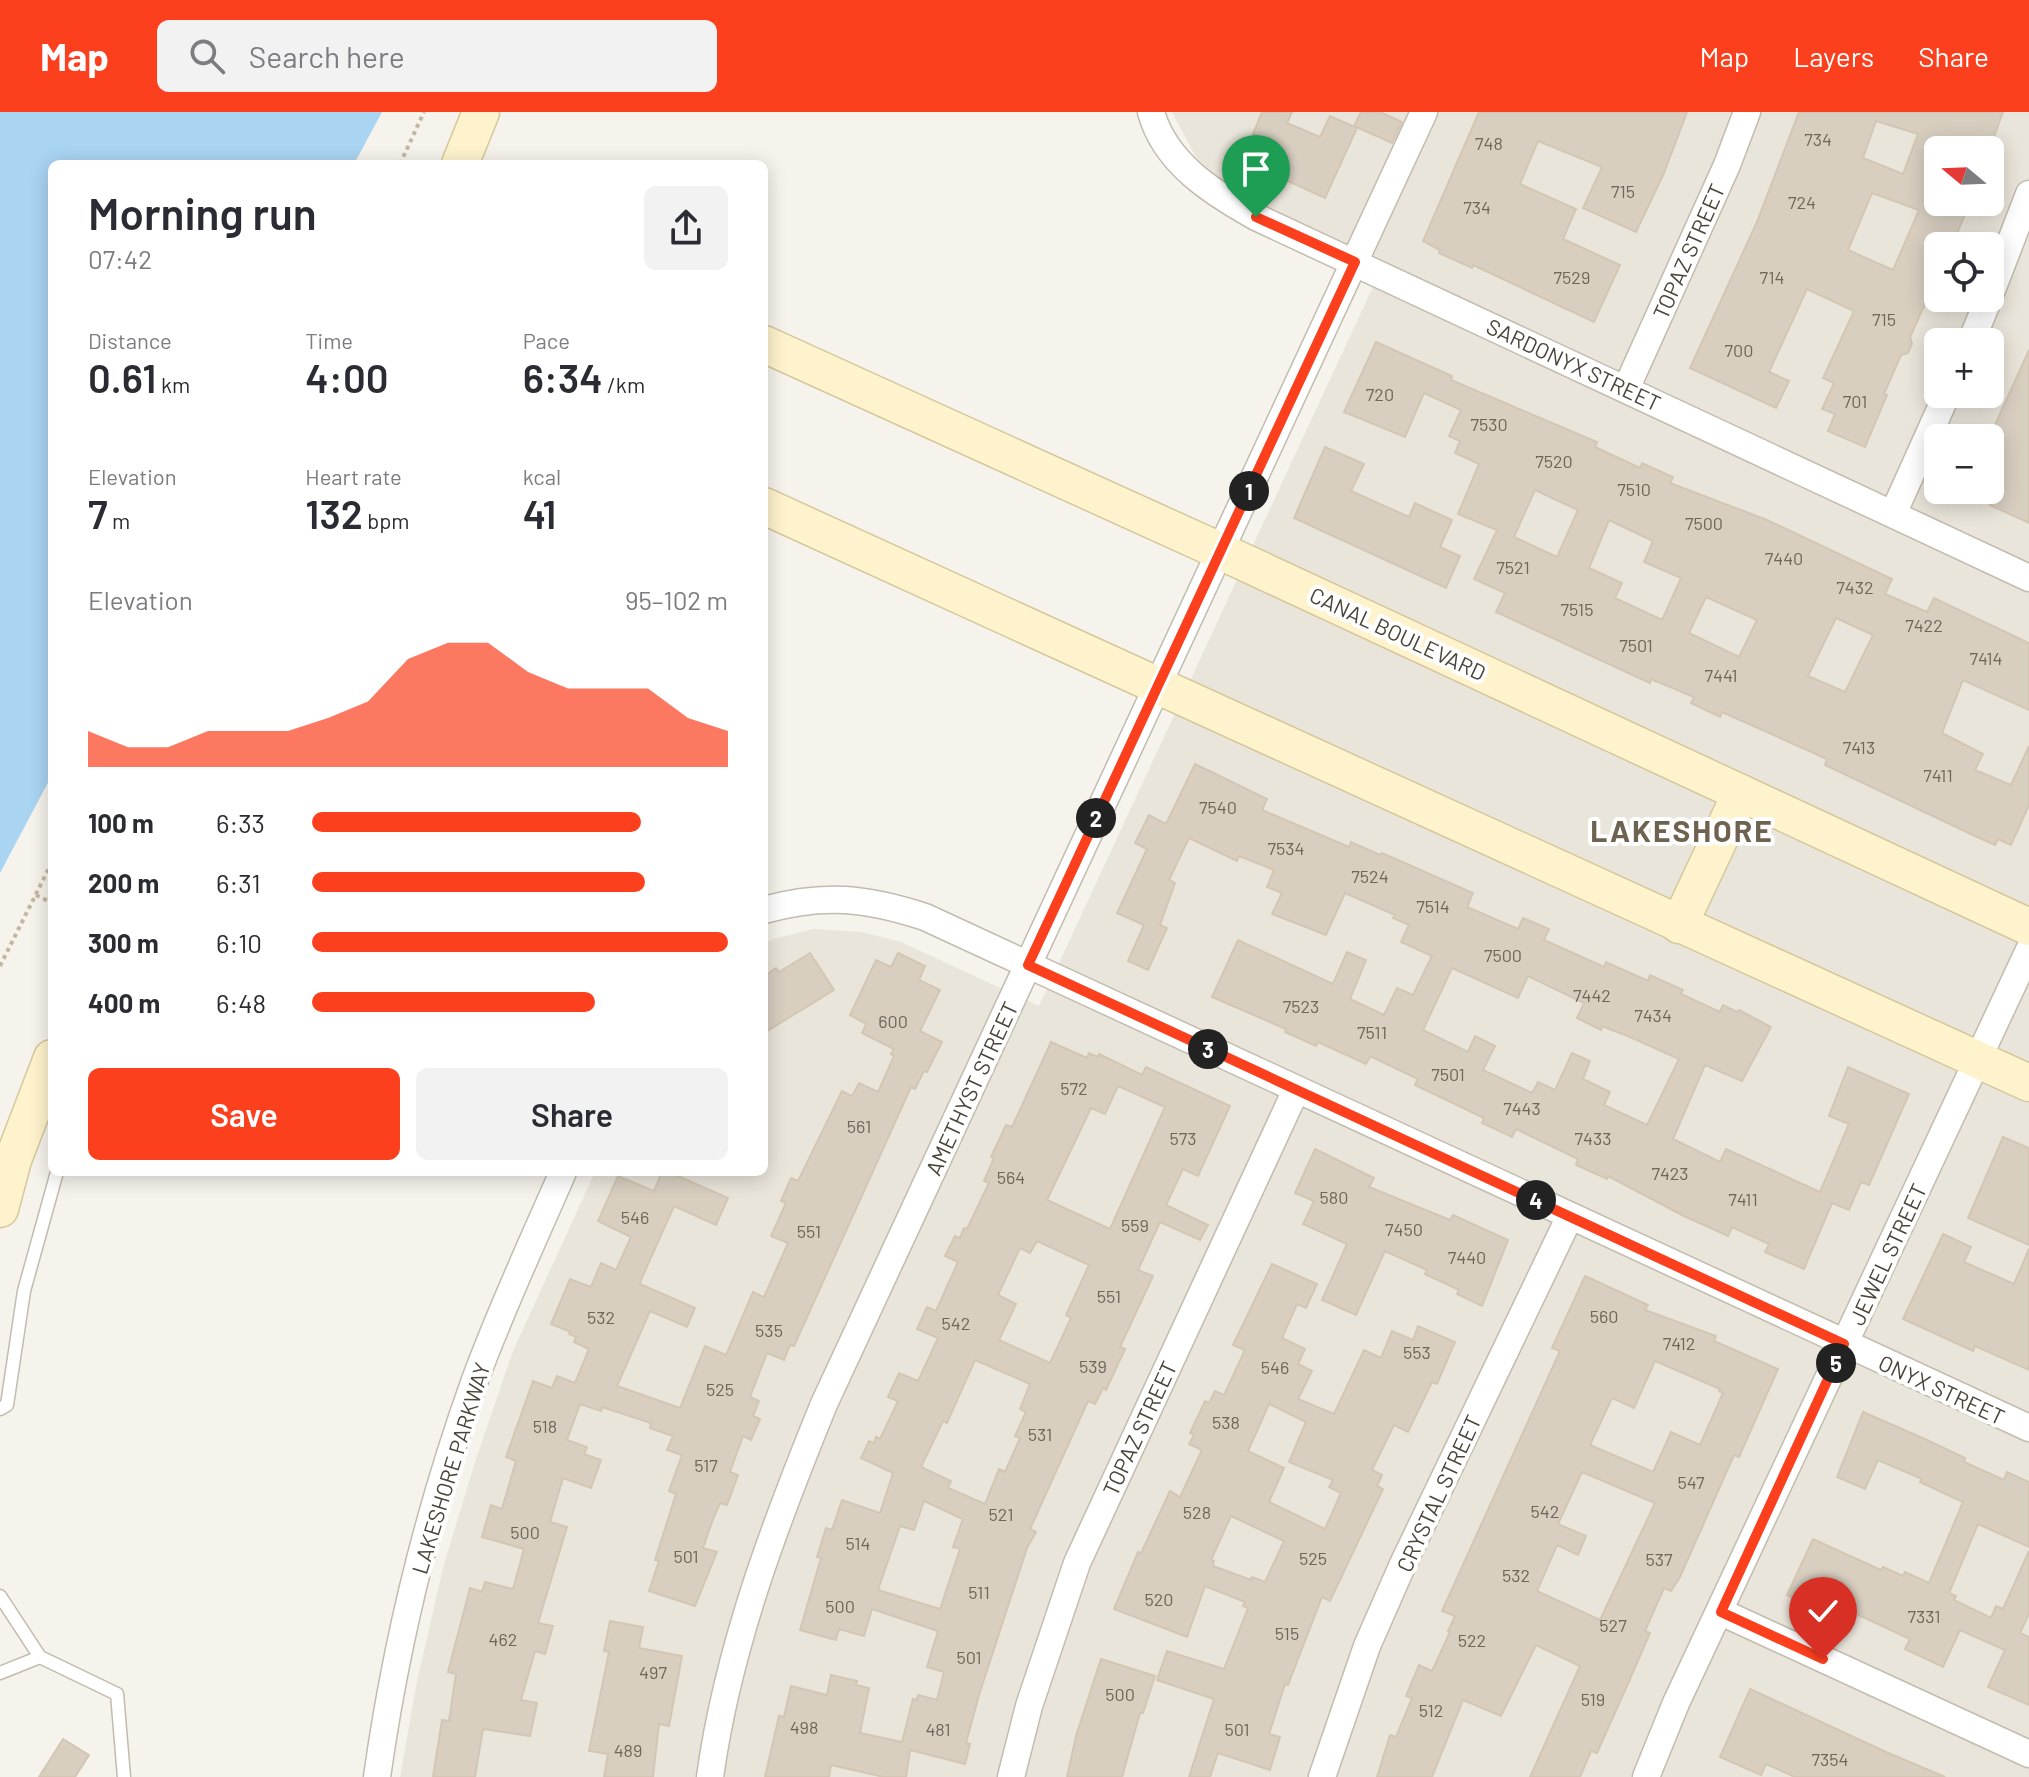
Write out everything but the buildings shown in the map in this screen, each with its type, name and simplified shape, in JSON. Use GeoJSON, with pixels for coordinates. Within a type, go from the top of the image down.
{"type":"FeatureCollection","features":[{"type":"Feature","properties":{"kind":"street"},"geometry":{"type":"LineString","coordinates":[[462,160],[481,112]]}},
{"type":"Feature","properties":{"kind":"street","name":"SARDONYX STREET"},"geometry":{"type":"LineString","coordinates":[[1151,112],[1175,157],[1221,198],[2029,578]]}},
{"type":"Feature","properties":{"kind":"street","name":"AMETHYST STREET"},"geometry":{"type":"LineString","coordinates":[[710,1777],[726,1690],[757,1579],[783,1504],[824,1404],[1424,112]]}},
{"type":"Feature","properties":{"kind":"street","name":"TOPAZ STREET"},"geometry":{"type":"LineString","coordinates":[[1626,389],[1727,165],[1747,112]]}},
{"type":"Feature","properties":{"kind":"street"},"geometry":{"type":"LineString","coordinates":[[2004,258],[2029,194]]}},
{"type":"Feature","properties":{"kind":"street","name":"CANAL BOULEVARD"},"geometry":{"type":"LineString","coordinates":[[768,346],[1220,551],[2029,927]]}},
{"type":"Feature","properties":{"kind":"street"},"geometry":{"type":"LineString","coordinates":[[1893,514],[1941,408]]}},
{"type":"Feature","properties":{"kind":"street"},"geometry":{"type":"LineString","coordinates":[[768,508],[2029,1083]]}},
{"type":"Feature","properties":{"kind":"street"},"geometry":{"type":"LineString","coordinates":[[1679,925],[1741,793]]}},
{"type":"Feature","properties":{"kind":"street"},"geometry":{"type":"LineString","coordinates":[[768,909],[793,901],[833,899],[884,904],[925,917],[1028,965]]}},
{"type":"Feature","properties":{"kind":"street","name":"JEWEL STREET"},"geometry":{"type":"LineString","coordinates":[[1646,1777],[1676,1703],[2029,950]]}},
{"type":"Feature","properties":{"kind":"street","name":"ONYX STREET"},"geometry":{"type":"LineString","coordinates":[[1028,965],[2029,1428]]}},
{"type":"Feature","properties":{"kind":"street"},"geometry":{"type":"LineString","coordinates":[[0,1209],[13,1160],[48,1068]]}},
{"type":"Feature","properties":{"kind":"street","name":"TOPAZ STREET"},"geometry":{"type":"LineString","coordinates":[[1011,1777],[1029,1706],[1077,1563],[1296,1090]]}},
{"type":"Feature","properties":{"kind":"street","name":"LAKESHORE PARKWAY"},"geometry":{"type":"LineString","coordinates":[[377,1777],[406,1615],[451,1453],[503,1310],[561,1176]]}},
{"type":"Feature","properties":{"kind":"street","name":"CRYSTAL STREET"},"geometry":{"type":"LineString","coordinates":[[1322,1777],[1367,1646],[1403,1564],[1570,1216]]}},
{"type":"Feature","properties":{"kind":"street"},"geometry":{"type":"LineString","coordinates":[[1721,1612],[2029,1754]]}},
{"type":"Feature","properties":{"kind":"lane"},"geometry":{"type":"LineString","coordinates":[[0,1409],[7,1405],[24,1291],[56,1176]]}},
{"type":"Feature","properties":{"kind":"lane"},"geometry":{"type":"LineString","coordinates":[[0,1596],[40,1657],[117,1694],[124,1777]]}},
{"type":"Feature","properties":{"kind":"lane"},"geometry":{"type":"LineString","coordinates":[[0,1673],[40,1657]]}},
{"type":"Feature","properties":{"kind":"path"},"geometry":{"type":"LineString","coordinates":[[402,160],[424,112]]}},
{"type":"Feature","properties":{"kind":"path"},"geometry":{"type":"LineString","coordinates":[[0,966],[48,870]]}},
{"type":"Feature","properties":{"kind":"path"},"geometry":{"type":"LineString","coordinates":[[36,895],[48,901]]}},
{"type":"Feature","properties":{"kind":"shaded area"},"geometry":{"type":"Polygon","coordinates":[[[1172,112],[2029,112],[2029,1777],[400,1777],[417,1681],[444,1564],[476,1459],[513,1351],[593,1176],[768,1176],[768,942],[773,939],[813,929],[862,932],[901,942],[1039,1006],[1385,261],[1229,188],[1196,157],[1172,112]]]}},
{"type":"Feature","properties":{"kind":"water"},"geometry":{"type":"Polygon","coordinates":[[[0,112],[382,112],[356,160],[48,160],[48,783],[0,873],[0,112]]]}},
{"type":"Feature","properties":{"kind":"district","name":"LAKESHORE"},"geometry":{"type":"Point","coordinates":[1682,830]}},
{"type":"Feature","properties":{"kind":"route"},"geometry":{"type":"LineString","coordinates":[[1256,217],[1355,262],[1028,965],[1844,1344],[1721,1612],[1823,1659]]}}]}
